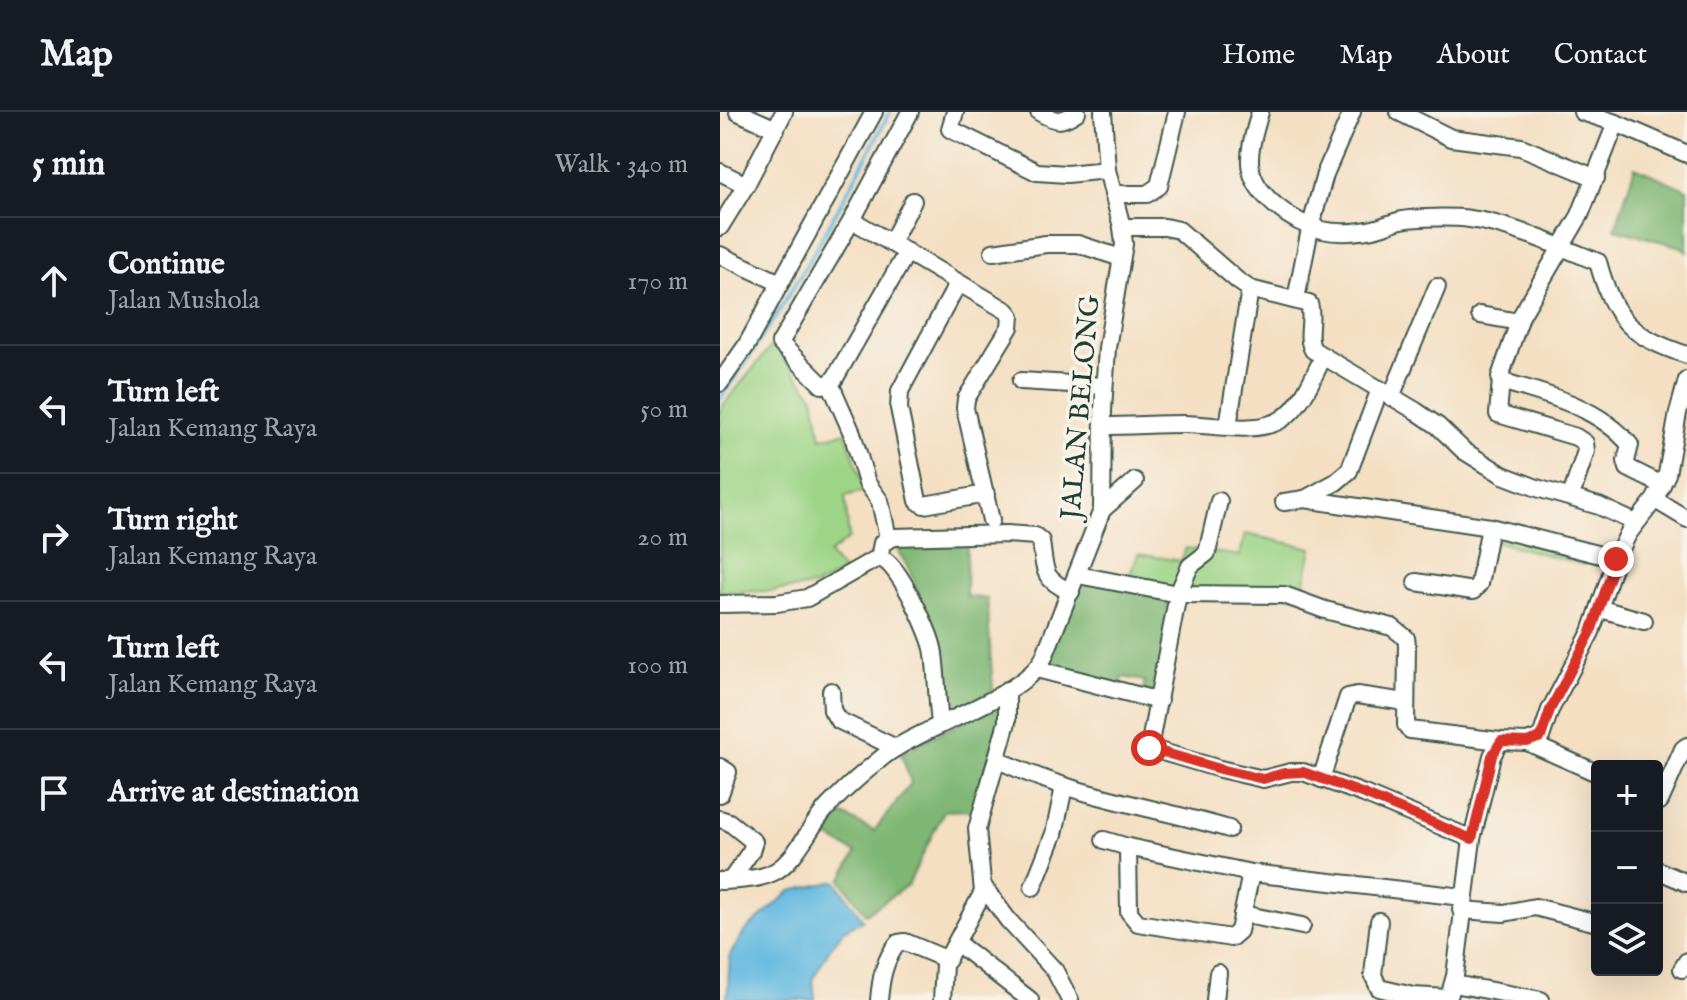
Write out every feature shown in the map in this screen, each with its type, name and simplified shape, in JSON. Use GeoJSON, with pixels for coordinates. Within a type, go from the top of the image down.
{"type":"FeatureCollection","features":[{"type":"Feature","properties":{"kind":"street"},"geometry":{"type":"LineString","coordinates":[[738,112],[776,129]]}},
{"type":"Feature","properties":{"kind":"street"},"geometry":{"type":"LineString","coordinates":[[720,227],[784,112]]}},
{"type":"Feature","properties":{"kind":"street"},"geometry":{"type":"LineString","coordinates":[[720,383],[759,327],[874,112]]}},
{"type":"Feature","properties":{"kind":"street"},"geometry":{"type":"LineString","coordinates":[[778,342],[852,220],[910,112]]}},
{"type":"Feature","properties":{"kind":"street"},"geometry":{"type":"LineString","coordinates":[[955,112],[950,129],[1037,172],[1067,174],[1107,170]]}},
{"type":"Feature","properties":{"kind":"street"},"geometry":{"type":"LineString","coordinates":[[1039,112],[1065,121],[1077,112]]}},
{"type":"Feature","properties":{"kind":"street","name":"JALAN BELONG"},"geometry":{"type":"LineString","coordinates":[[726,880],[765,876],[777,871],[825,810],[896,748],[1007,690],[1037,669],[1049,649],[1102,510],[1104,386],[1121,258],[1122,227],[1107,170],[1103,112]]}},
{"type":"Feature","properties":{"kind":"street"},"geometry":{"type":"LineString","coordinates":[[1113,194],[1147,194],[1159,186],[1177,112]]}},
{"type":"Feature","properties":{"kind":"street"},"geometry":{"type":"LineString","coordinates":[[1260,112],[1248,163],[1252,176],[1270,201],[1310,229],[1351,231],[1411,219],[1472,219],[1560,246],[1598,262],[1606,291],[1631,329],[1663,347],[1687,355]]}},
{"type":"Feature","properties":{"kind":"street"},"geometry":{"type":"LineString","coordinates":[[1296,299],[1325,174],[1352,112]]}},
{"type":"Feature","properties":{"kind":"street"},"geometry":{"type":"LineString","coordinates":[[1399,112],[1451,138],[1521,147],[1596,178]]}},
{"type":"Feature","properties":{"kind":"street"},"geometry":{"type":"LineString","coordinates":[[1582,112],[1623,121],[1687,154]]}},
{"type":"Feature","properties":{"kind":"street"},"geometry":{"type":"LineString","coordinates":[[1571,496],[1586,451],[1585,443],[1576,437],[1497,413],[1501,371],[1519,322],[1580,215],[1623,121]]}},
{"type":"Feature","properties":{"kind":"street"},"geometry":{"type":"LineString","coordinates":[[720,172],[746,185]]}},
{"type":"Feature","properties":{"kind":"street"},"geometry":{"type":"LineString","coordinates":[[891,243],[913,201]]}},
{"type":"Feature","properties":{"kind":"street"},"geometry":{"type":"LineString","coordinates":[[852,220],[1007,311],[1012,322],[966,399],[965,408],[991,520]]}},
{"type":"Feature","properties":{"kind":"street"},"geometry":{"type":"LineString","coordinates":[[1122,227],[1179,230],[1250,289],[1309,304],[1309,340],[1313,350],[1323,357],[1438,426],[1464,451],[1503,475],[1571,496],[1636,523]]}},
{"type":"Feature","properties":{"kind":"street"},"geometry":{"type":"LineString","coordinates":[[993,252],[1046,244],[1078,244],[1121,258]]}},
{"type":"Feature","properties":{"kind":"street"},"geometry":{"type":"LineString","coordinates":[[759,327],[822,385],[830,383],[907,252]]}},
{"type":"Feature","properties":{"kind":"street"},"geometry":{"type":"LineString","coordinates":[[720,255],[780,283]]}},
{"type":"Feature","properties":{"kind":"street"},"geometry":{"type":"LineString","coordinates":[[958,283],[900,391],[899,408],[918,501],[924,505],[986,494]]}},
{"type":"Feature","properties":{"kind":"street"},"geometry":{"type":"LineString","coordinates":[[1305,499],[1349,471],[1437,287]]}},
{"type":"Feature","properties":{"kind":"street"},"geometry":{"type":"LineString","coordinates":[[1228,426],[1250,289]]}},
{"type":"Feature","properties":{"kind":"street"},"geometry":{"type":"LineString","coordinates":[[1480,315],[1519,322]]}},
{"type":"Feature","properties":{"kind":"street"},"geometry":{"type":"LineString","coordinates":[[1103,426],[1271,424],[1283,418],[1311,384],[1323,357]]}},
{"type":"Feature","properties":{"kind":"street"},"geometry":{"type":"LineString","coordinates":[[1501,380],[1573,404],[1620,431],[1630,445],[1626,461],[1628,468],[1687,519]]}},
{"type":"Feature","properties":{"kind":"street"},"geometry":{"type":"LineString","coordinates":[[1527,742],[1541,737],[1550,710],[1584,648],[1601,609],[1616,559],[1628,534],[1660,493],[1671,461],[1678,413],[1687,380]]}},
{"type":"Feature","properties":{"kind":"street"},"geometry":{"type":"LineString","coordinates":[[1021,381],[1104,386]]}},
{"type":"Feature","properties":{"kind":"street"},"geometry":{"type":"LineString","coordinates":[[830,383],[852,433],[867,483],[880,501],[888,538]]}},
{"type":"Feature","properties":{"kind":"street"},"geometry":{"type":"LineString","coordinates":[[1102,510],[1135,481]]}},
{"type":"Feature","properties":{"kind":"street"},"geometry":{"type":"LineString","coordinates":[[1284,502],[1305,499],[1490,527],[1616,559]]}},
{"type":"Feature","properties":{"kind":"street"},"geometry":{"type":"LineString","coordinates":[[1219,501],[1207,553],[1190,566],[1178,594],[1149,746],[1151,749],[1263,779],[1297,771],[1364,794],[1472,839]]}},
{"type":"Feature","properties":{"kind":"street"},"geometry":{"type":"LineString","coordinates":[[1416,582],[1473,591],[1479,584],[1490,527]]}},
{"type":"Feature","properties":{"kind":"street"},"geometry":{"type":"LineString","coordinates":[[879,558],[880,546],[888,538],[999,534],[1035,536],[1041,541],[1049,579],[1071,592]]}},
{"type":"Feature","properties":{"kind":"street"},"geometry":{"type":"LineString","coordinates":[[720,604],[777,603],[807,598],[879,558]]}},
{"type":"Feature","properties":{"kind":"street"},"geometry":{"type":"LineString","coordinates":[[879,558],[897,574],[929,636],[934,655],[940,723]]}},
{"type":"Feature","properties":{"kind":"street"},"geometry":{"type":"LineString","coordinates":[[1078,575],[1178,594],[1284,595],[1325,610],[1392,627],[1406,638],[1406,725],[1415,732],[1527,742],[1591,770]]}},
{"type":"Feature","properties":{"kind":"street"},"geometry":{"type":"LineString","coordinates":[[1601,609],[1644,621]]}},
{"type":"Feature","properties":{"kind":"street"},"geometry":{"type":"LineString","coordinates":[[1037,669],[1159,701]]}},
{"type":"Feature","properties":{"kind":"street"},"geometry":{"type":"LineString","coordinates":[[942,1000],[942,980],[948,960],[983,892],[977,829],[1007,722],[1007,690]]}},
{"type":"Feature","properties":{"kind":"street"},"geometry":{"type":"LineString","coordinates":[[831,691],[832,710],[838,720],[896,748]]}},
{"type":"Feature","properties":{"kind":"street"},"geometry":{"type":"LineString","coordinates":[[1321,779],[1348,697],[1357,695],[1406,702]]}},
{"type":"Feature","properties":{"kind":"street"},"geometry":{"type":"LineString","coordinates":[[1450,994],[1472,839],[1492,756],[1500,741]]}},
{"type":"Feature","properties":{"kind":"street"},"geometry":{"type":"LineString","coordinates":[[1663,794],[1687,746]]}},
{"type":"Feature","properties":{"kind":"street"},"geometry":{"type":"LineString","coordinates":[[997,759],[1064,787],[1229,829]]}},
{"type":"Feature","properties":{"kind":"street"},"geometry":{"type":"LineString","coordinates":[[720,767],[728,772],[720,794]]}},
{"type":"Feature","properties":{"kind":"street"},"geometry":{"type":"LineString","coordinates":[[1033,887],[1054,834],[1064,787]]}},
{"type":"Feature","properties":{"kind":"street"},"geometry":{"type":"LineString","coordinates":[[720,819],[729,822],[754,842],[751,851],[726,880]]}},
{"type":"Feature","properties":{"kind":"street"},"geometry":{"type":"LineString","coordinates":[[1104,840],[1251,873],[1462,903],[1504,913],[1535,907],[1591,921]]}},
{"type":"Feature","properties":{"kind":"street"},"geometry":{"type":"LineString","coordinates":[[1128,847],[1129,912],[1134,921],[1231,938],[1239,931],[1251,873]]}},
{"type":"Feature","properties":{"kind":"street"},"geometry":{"type":"LineString","coordinates":[[1663,873],[1687,883]]}},
{"type":"Feature","properties":{"kind":"street"},"geometry":{"type":"LineString","coordinates":[[983,886],[1008,920],[1055,971],[1070,1000]]}},
{"type":"Feature","properties":{"kind":"street"},"geometry":{"type":"LineString","coordinates":[[1242,914],[1302,926]]}},
{"type":"Feature","properties":{"kind":"street"},"geometry":{"type":"LineString","coordinates":[[1379,921],[1373,975],[1379,988],[1413,996],[1450,994],[1532,999]]}},
{"type":"Feature","properties":{"kind":"street"},"geometry":{"type":"LineString","coordinates":[[879,1000],[881,974],[898,943],[905,942],[948,960]]}},
{"type":"Feature","properties":{"kind":"street"},"geometry":{"type":"LineString","coordinates":[[957,943],[1030,1000]]}},
{"type":"Feature","properties":{"kind":"street"},"geometry":{"type":"LineString","coordinates":[[1215,1000],[1218,973]]}},
{"type":"Feature","properties":{"kind":"green space"},"geometry":{"type":"Polygon","coordinates":[[[1635,167],[1687,190],[1687,252],[1682,247],[1615,229],[1635,167]]]}},
{"type":"Feature","properties":{"kind":"green space"},"geometry":{"type":"Polygon","coordinates":[[[773,344],[814,397],[821,438],[846,432],[865,491],[845,496],[849,538],[829,554],[844,572],[816,586],[720,592],[720,409],[773,344]]]}},
{"type":"Feature","properties":{"kind":"green space"},"geometry":{"type":"Polygon","coordinates":[[[1497,533],[1585,556],[1584,565],[1495,541],[1497,533]]]}},
{"type":"Feature","properties":{"kind":"green space"},"geometry":{"type":"Polygon","coordinates":[[[1245,534],[1312,548],[1302,596],[1197,591],[1127,582],[1138,554],[1181,561],[1186,548],[1240,556],[1245,534]]]}},
{"type":"Feature","properties":{"kind":"green space"},"geometry":{"type":"Polygon","coordinates":[[[967,541],[966,596],[987,599],[993,691],[943,716],[940,648],[909,569],[893,543],[967,541]]]}},
{"type":"Feature","properties":{"kind":"green space"},"geometry":{"type":"Polygon","coordinates":[[[1078,575],[1178,594],[1159,701],[1037,669],[1049,649],[1078,575]],[[1123,677],[1120,690],[1142,694],[1145,681],[1123,677]]]}},
{"type":"Feature","properties":{"kind":"green space"},"geometry":{"type":"Polygon","coordinates":[[[1002,701],[997,734],[972,810],[944,811],[908,885],[866,914],[841,880],[856,853],[822,834],[839,813],[874,831],[911,783],[901,753],[1002,701]]]}},
{"type":"Feature","properties":{"kind":"water"},"geometry":{"type":"Polygon","coordinates":[[[836,881],[863,920],[844,930],[829,950],[813,978],[815,1000],[727,1000],[730,955],[745,931],[791,891],[836,881]]]}},
{"type":"Feature","properties":{"kind":"waterway"},"geometry":{"type":"LineString","coordinates":[[720,399],[789,294],[890,112]]}},
{"type":"Feature","properties":{"kind":"route"},"geometry":{"type":"LineString","coordinates":[[1149,748],[1263,779],[1297,771],[1314,775],[1472,839],[1492,756],[1498,744],[1508,740],[1532,742],[1541,737],[1550,710],[1601,609],[1616,559]]}}]}
